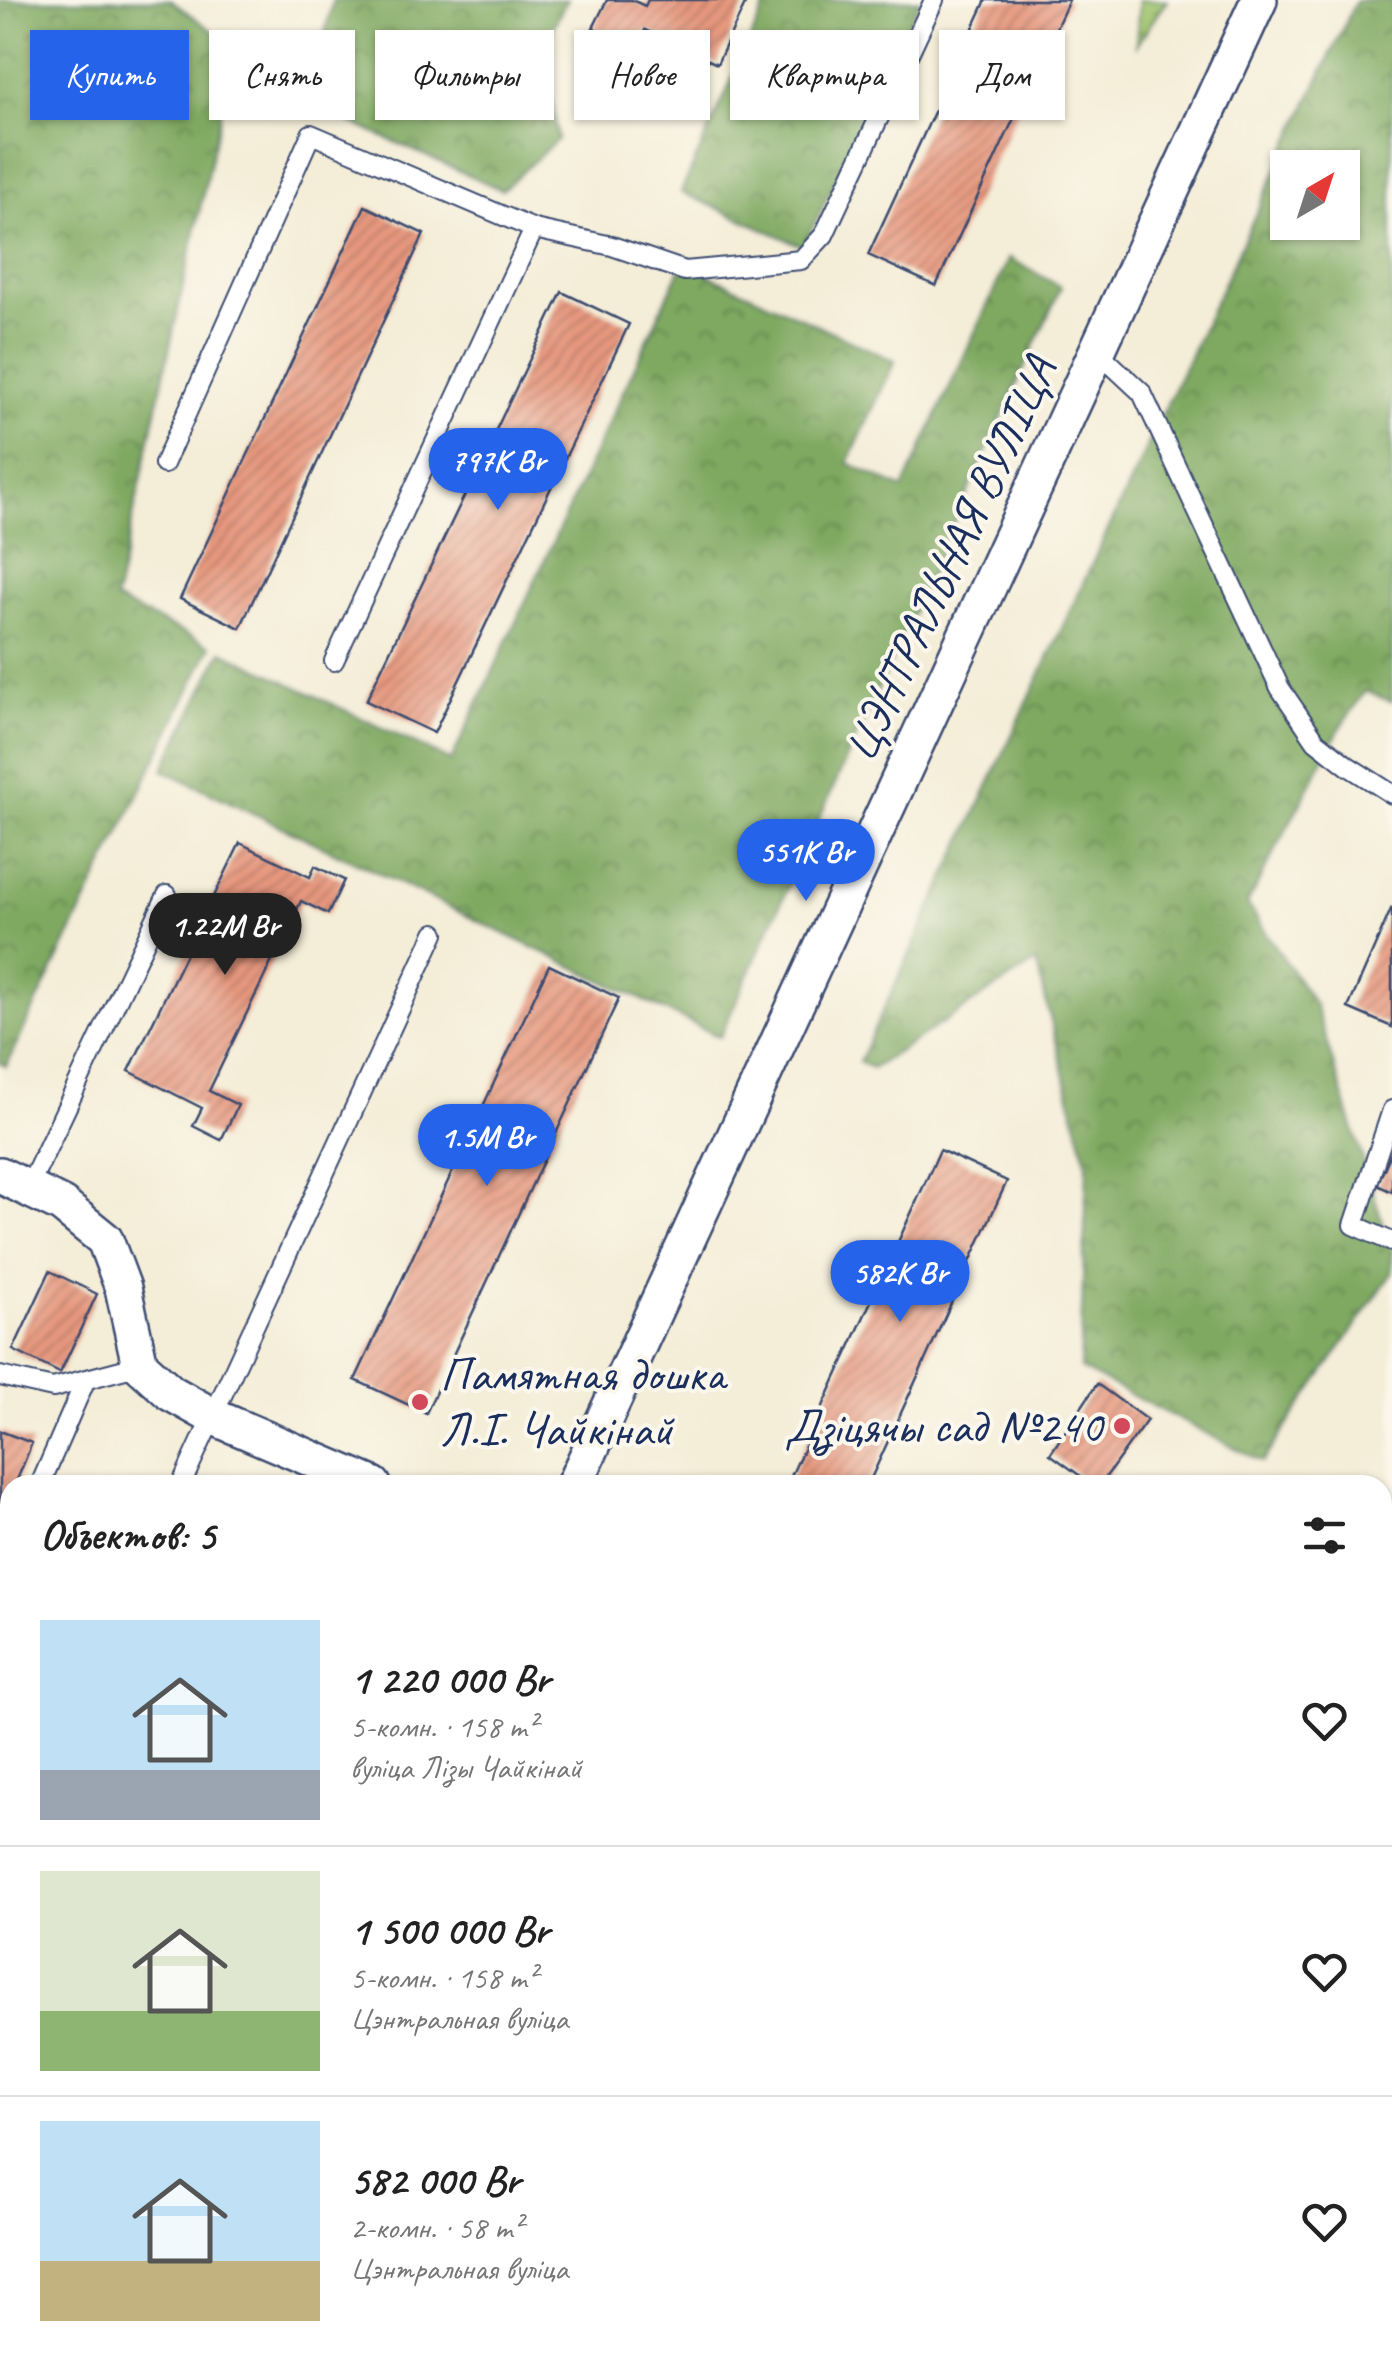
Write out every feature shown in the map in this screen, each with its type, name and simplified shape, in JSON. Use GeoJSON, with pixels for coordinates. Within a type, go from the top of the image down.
{"type":"FeatureCollection","features":[{"type":"Feature","properties":{"kind":"street","name":"ЦЭНТРАЛЬНАЯ ВУЛІЦА"},"geometry":{"type":"LineString","coordinates":[[579,1475],[1259,0]]}},
{"type":"Feature","properties":{"kind":"street"},"geometry":{"type":"LineString","coordinates":[[14,1182],[62,1205],[106,1240],[140,1365],[171,1393],[214,1417],[350,1475]]}},
{"type":"Feature","properties":{"kind":"lane"},"geometry":{"type":"LineString","coordinates":[[164,464],[311,134],[534,229],[612,246],[685,270],[801,260],[824,235],[934,0]]}},
{"type":"Feature","properties":{"kind":"lane"},"geometry":{"type":"LineString","coordinates":[[334,661],[534,229]]}},
{"type":"Feature","properties":{"kind":"lane"},"geometry":{"type":"LineString","coordinates":[[1098,351],[1142,393],[1280,688],[1316,741],[1392,794]]}},
{"type":"Feature","properties":{"kind":"lane"},"geometry":{"type":"LineString","coordinates":[[14,1182],[167,895]]}},
{"type":"Feature","properties":{"kind":"lane"},"geometry":{"type":"LineString","coordinates":[[186,1475],[435,933]]}},
{"type":"Feature","properties":{"kind":"lane"},"geometry":{"type":"LineString","coordinates":[[1392,1110],[1354,1225],[1392,1242]]}},
{"type":"Feature","properties":{"kind":"lane"},"geometry":{"type":"LineString","coordinates":[[0,1376],[53,1388],[140,1365]]}},
{"type":"Feature","properties":{"kind":"lane"},"geometry":{"type":"LineString","coordinates":[[44,1475],[86,1379]]}},
{"type":"Feature","properties":{"kind":"green space"},"geometry":{"type":"Polygon","coordinates":[[[0,0],[170,0],[211,30],[209,120],[219,120],[115,600],[211,646],[6,1066],[0,1063],[0,0]]]}},
{"type":"Feature","properties":{"kind":"green space"},"geometry":{"type":"Polygon","coordinates":[[[333,0],[567,0],[552,30],[375,30],[375,120],[554,120],[554,114],[558,139],[502,190],[345,120],[355,120],[355,30],[325,30],[333,0]]]}},
{"type":"Feature","properties":{"kind":"green space"},"geometry":{"type":"Polygon","coordinates":[[[768,0],[920,0],[906,30],[754,30],[768,0]]]}},
{"type":"Feature","properties":{"kind":"green space"},"geometry":{"type":"Polygon","coordinates":[[[1139,0],[1167,0],[1136,45],[1139,0]]]}},
{"type":"Feature","properties":{"kind":"green space"},"geometry":{"type":"Polygon","coordinates":[[[1356,0],[1392,0],[1392,702],[1365,691],[1339,730],[1247,904],[1315,1005],[1392,1253],[1392,1273],[1262,1462],[1080,1369],[1087,1164],[1036,962],[873,1068],[859,1062],[1270,184],[1270,240],[1360,240],[1360,150],[1286,150],[1356,0]]]}},
{"type":"Feature","properties":{"kind":"green space"},"geometry":{"type":"Polygon","coordinates":[[[730,84],[730,120],[864,120],[804,247],[681,192],[730,84]]]}},
{"type":"Feature","properties":{"kind":"green space"},"geometry":{"type":"Polygon","coordinates":[[[1009,258],[1061,287],[720,1037],[163,770],[222,651],[451,761],[683,263],[895,361],[848,463],[903,489],[1009,258]]]}},
{"type":"Feature","properties":{"kind":"building"},"geometry":{"type":"Polygon","coordinates":[[[607,0],[632,0],[645,6],[648,0],[747,0],[717,64],[710,61],[710,30],[593,28],[607,0]]]}},
{"type":"Feature","properties":{"kind":"building"},"geometry":{"type":"Polygon","coordinates":[[[986,0],[1069,0],[1055,30],[972,30],[986,0]]]}},
{"type":"Feature","properties":{"kind":"building"},"geometry":{"type":"Polygon","coordinates":[[[939,102],[939,120],[1013,120],[936,286],[868,255],[939,102]]]}},
{"type":"Feature","properties":{"kind":"building"},"geometry":{"type":"Polygon","coordinates":[[[365,206],[424,234],[240,628],[180,599],[365,206]]]}},
{"type":"Feature","properties":{"kind":"building"},"geometry":{"type":"Polygon","coordinates":[[[562,292],[629,324],[434,733],[366,701],[562,292]]]}},
{"type":"Feature","properties":{"kind":"building"},"geometry":{"type":"Polygon","coordinates":[[[240,843],[310,877],[315,866],[344,880],[328,914],[301,901],[209,1091],[238,1105],[221,1140],[193,1126],[202,1108],[129,1071],[240,843]]]}},
{"type":"Feature","properties":{"kind":"building"},"geometry":{"type":"Polygon","coordinates":[[[1392,907],[1392,1027],[1348,1008],[1392,907]]]}},
{"type":"Feature","properties":{"kind":"building"},"geometry":{"type":"Polygon","coordinates":[[[549,965],[619,998],[426,1413],[355,1380],[549,965]]]}},
{"type":"Feature","properties":{"kind":"building"},"geometry":{"type":"Polygon","coordinates":[[[940,1150],[1007,1181],[873,1475],[792,1475],[940,1150]]]}},
{"type":"Feature","properties":{"kind":"building"},"geometry":{"type":"Polygon","coordinates":[[[1392,1151],[1392,1192],[1377,1185],[1392,1151]]]}},
{"type":"Feature","properties":{"kind":"building"},"geometry":{"type":"Polygon","coordinates":[[[50,1271],[97,1294],[60,1373],[13,1350],[50,1271]]]}},
{"type":"Feature","properties":{"kind":"building"},"geometry":{"type":"Polygon","coordinates":[[[1097,1384],[1147,1420],[1107,1475],[1079,1475],[1050,1454],[1097,1384]]]}},
{"type":"Feature","properties":{"kind":"building"},"geometry":{"type":"Polygon","coordinates":[[[0,1431],[32,1443],[19,1475],[0,1475],[0,1431]]]}},
{"type":"Feature","properties":{"kind":"place","name":"Памятная дошка Л.І. Чайкінай"},"geometry":{"type":"Point","coordinates":[420,1402]}},
{"type":"Feature","properties":{"kind":"place","name":"Дзіцячы сад №240"},"geometry":{"type":"Point","coordinates":[1122,1426]}}]}
